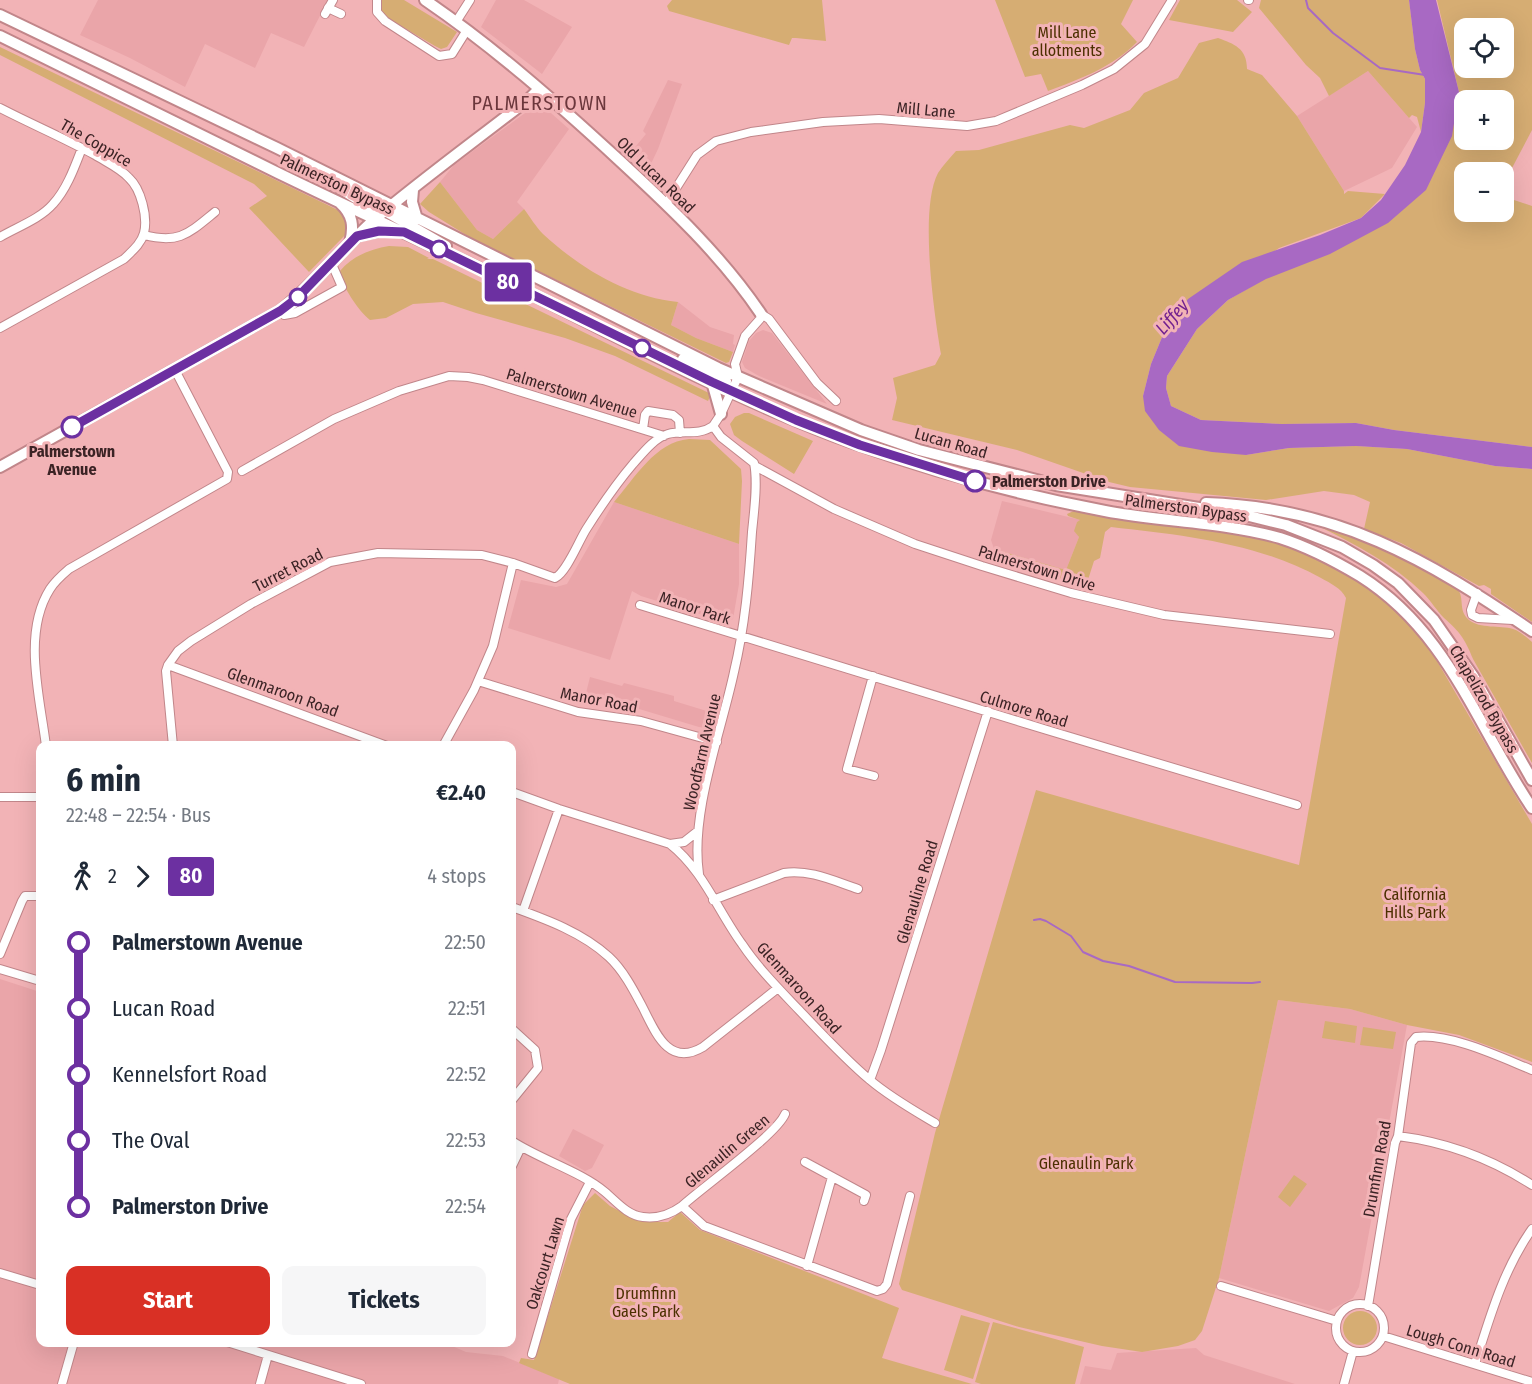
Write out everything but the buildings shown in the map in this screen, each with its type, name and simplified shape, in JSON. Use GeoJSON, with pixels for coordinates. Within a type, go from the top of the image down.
{"type":"FeatureCollection","features":[{"type":"Feature","properties":{"kind":"main road","name":"Old Lucan Road"},"geometry":{"type":"LineString","coordinates":[[425,0],[506,59],[666,204],[720,263],[761,315]]}},
{"type":"Feature","properties":{"kind":"main road","name":"Palmerston Bypass"},"geometry":{"type":"LineString","coordinates":[[0,15],[368,194],[402,231],[732,392],[796,420],[860,445],[979,482],[1027,494],[1110,512],[1280,538]]}},
{"type":"Feature","properties":{"kind":"main road","name":"Palmerston Bypass"},"geometry":{"type":"LineString","coordinates":[[0,36],[335,199],[384,213],[417,219],[738,377]]}},
{"type":"Feature","properties":{"kind":"main road"},"geometry":{"type":"LineString","coordinates":[[0,467],[280,311],[297,298],[353,239],[539,89]]}},
{"type":"Feature","properties":{"kind":"main road"},"geometry":{"type":"LineString","coordinates":[[289,154],[384,213],[477,262],[497,277]]}},
{"type":"Feature","properties":{"kind":"main road"},"geometry":{"type":"LineString","coordinates":[[368,194],[388,197],[411,192]]}},
{"type":"Feature","properties":{"kind":"main road"},"geometry":{"type":"LineString","coordinates":[[411,192],[411,202],[417,219]]}},
{"type":"Feature","properties":{"kind":"main road"},"geometry":{"type":"LineString","coordinates":[[335,199],[344,207],[352,221],[353,239]]}},
{"type":"Feature","properties":{"kind":"main road"},"geometry":{"type":"LineString","coordinates":[[353,239],[379,231],[402,231]]}},
{"type":"Feature","properties":{"kind":"main road"},"geometry":{"type":"LineString","coordinates":[[633,327],[659,346],[728,382],[732,386],[732,392]]}},
{"type":"Feature","properties":{"kind":"main road","name":"Lucan Road"},"geometry":{"type":"LineString","coordinates":[[738,377],[878,437],[975,466],[1056,485],[1167,502]]}},
{"type":"Feature","properties":{"kind":"main road"},"geometry":{"type":"LineString","coordinates":[[712,382],[721,414]]}},
{"type":"Feature","properties":{"kind":"main road"},"geometry":{"type":"LineString","coordinates":[[793,401],[787,408],[796,420]]}},
{"type":"Feature","properties":{"kind":"main road"},"geometry":{"type":"LineString","coordinates":[[1167,502],[1245,505],[1280,510],[1312,518],[1387,544],[1417,558],[1477,593],[1532,631]]}},
{"type":"Feature","properties":{"kind":"main road","name":"Chapelizod Bypass"},"geometry":{"type":"LineString","coordinates":[[1167,502],[1249,516],[1296,528],[1342,547],[1398,583],[1452,642],[1532,780]]}},
{"type":"Feature","properties":{"kind":"main road","name":"Chapelizod Bypass"},"geometry":{"type":"LineString","coordinates":[[1280,538],[1331,559],[1365,580],[1409,615],[1429,637],[1453,671],[1513,779],[1532,808]]}},
{"type":"Feature","properties":{"kind":"street"},"geometry":{"type":"LineString","coordinates":[[377,0],[377,12],[385,21],[439,56],[452,54],[467,30]]}},
{"type":"Feature","properties":{"kind":"street"},"geometry":{"type":"LineString","coordinates":[[456,22],[470,0]]}},
{"type":"Feature","properties":{"kind":"street","name":"Mill Lane"},"geometry":{"type":"LineString","coordinates":[[666,204],[697,155],[716,141],[723,139],[759,131],[837,121],[879,119],[967,126],[996,121],[1114,69],[1144,44],[1172,0]]}},
{"type":"Feature","properties":{"kind":"street"},"geometry":{"type":"LineString","coordinates":[[329,7],[341,14]]}},
{"type":"Feature","properties":{"kind":"street","name":"The Coppice"},"geometry":{"type":"LineString","coordinates":[[0,108],[82,148],[130,178],[139,190],[143,206],[144,235]]}},
{"type":"Feature","properties":{"kind":"street"},"geometry":{"type":"LineString","coordinates":[[1,235],[52,206],[82,148]]}},
{"type":"Feature","properties":{"kind":"street"},"geometry":{"type":"LineString","coordinates":[[0,328],[124,259],[144,235],[168,240],[180,237],[215,212]]}},
{"type":"Feature","properties":{"kind":"street"},"geometry":{"type":"LineString","coordinates":[[280,311],[284,315],[295,313],[342,287],[331,262]]}},
{"type":"Feature","properties":{"kind":"street"},"geometry":{"type":"LineString","coordinates":[[664,436],[702,431],[713,426],[738,377],[735,364],[743,341],[761,315]]}},
{"type":"Feature","properties":{"kind":"street","name":"Old Lucan Road"},"geometry":{"type":"LineString","coordinates":[[761,315],[769,319],[817,383],[836,401]]}},
{"type":"Feature","properties":{"kind":"street"},"geometry":{"type":"LineString","coordinates":[[45,741],[34,639],[40,609],[50,588],[69,569],[226,479],[228,472],[175,370]]}},
{"type":"Feature","properties":{"kind":"street","name":"Palmerstown Avenue"},"geometry":{"type":"LineString","coordinates":[[242,471],[358,407],[399,391],[449,376],[483,380],[664,436]]}},
{"type":"Feature","properties":{"kind":"street"},"geometry":{"type":"LineString","coordinates":[[643,429],[645,415],[648,411],[673,415],[680,420],[681,434]]}},
{"type":"Feature","properties":{"kind":"street","name":"Palmerstown Drive"},"geometry":{"type":"LineString","coordinates":[[713,426],[721,437],[752,461],[755,466],[834,509],[915,543],[982,566],[1109,604],[1164,615],[1330,634]]}},
{"type":"Feature","properties":{"kind":"street","name":"Turret Road"},"geometry":{"type":"LineString","coordinates":[[168,664],[178,651],[191,641],[251,604],[330,562],[378,553],[482,555],[555,578],[566,566],[585,530],[612,490],[642,455],[664,436]]}},
{"type":"Feature","properties":{"kind":"street","name":"Woodfarm Avenue"},"geometry":{"type":"LineString","coordinates":[[699,874],[697,847],[699,831],[747,606],[755,466]]}},
{"type":"Feature","properties":{"kind":"street"},"geometry":{"type":"LineString","coordinates":[[446,741],[478,681],[493,646],[513,563]]}},
{"type":"Feature","properties":{"kind":"street"},"geometry":{"type":"LineString","coordinates":[[1477,593],[1471,610],[1472,615],[1478,618],[1517,621]]}},
{"type":"Feature","properties":{"kind":"street","name":"Manor Park"},"geometry":{"type":"LineString","coordinates":[[640,604],[742,637]]}},
{"type":"Feature","properties":{"kind":"street","name":"Culmore Road"},"geometry":{"type":"LineString","coordinates":[[742,637],[1297,805]]}},
{"type":"Feature","properties":{"kind":"street"},"geometry":{"type":"LineString","coordinates":[[168,664],[167,687],[172,741]]}},
{"type":"Feature","properties":{"kind":"street","name":"Glenmaroon Road"},"geometry":{"type":"LineString","coordinates":[[168,664],[374,741]]}},
{"type":"Feature","properties":{"kind":"street"},"geometry":{"type":"LineString","coordinates":[[873,676],[847,769],[874,776]]}},
{"type":"Feature","properties":{"kind":"street","name":"Manor Road"},"geometry":{"type":"LineString","coordinates":[[478,681],[578,712],[641,721],[717,742]]}},
{"type":"Feature","properties":{"kind":"street","name":"Glenauline Road"},"geometry":{"type":"LineString","coordinates":[[870,1080],[889,1028],[988,711]]}},
{"type":"Feature","properties":{"kind":"street","name":"Glenmaroon Road"},"geometry":{"type":"LineString","coordinates":[[516,793],[670,844],[699,874],[742,945],[821,1034],[870,1080],[935,1123]]}},
{"type":"Feature","properties":{"kind":"street"},"geometry":{"type":"LineString","coordinates":[[0,797],[36,797]]}},
{"type":"Feature","properties":{"kind":"street"},"geometry":{"type":"LineString","coordinates":[[523,911],[560,809]]}},
{"type":"Feature","properties":{"kind":"street"},"geometry":{"type":"LineString","coordinates":[[670,844],[684,842],[699,831]]}},
{"type":"Feature","properties":{"kind":"street"},"geometry":{"type":"LineString","coordinates":[[713,900],[795,871],[858,889]]}},
{"type":"Feature","properties":{"kind":"street"},"geometry":{"type":"LineString","coordinates":[[0,954],[21,901],[25,896],[36,896]]}},
{"type":"Feature","properties":{"kind":"street"},"geometry":{"type":"LineString","coordinates":[[516,908],[562,926],[609,957],[626,978],[660,1040],[677,1052],[685,1054],[703,1047],[778,988]]}},
{"type":"Feature","properties":{"kind":"street"},"geometry":{"type":"LineString","coordinates":[[0,969],[36,980]]}},
{"type":"Feature","properties":{"kind":"street"},"geometry":{"type":"LineString","coordinates":[[516,1033],[535,1050],[537,1058],[537,1068],[516,1095]]}},
{"type":"Feature","properties":{"kind":"street","name":"Drumfinn Road"},"geometry":{"type":"LineString","coordinates":[[1368,1306],[1398,1136],[1411,1043],[1416,1037],[1426,1036],[1454,1042],[1532,1070]]}},
{"type":"Feature","properties":{"kind":"street","name":"Glenaulin Green"},"geometry":{"type":"LineString","coordinates":[[516,1144],[590,1182],[633,1214],[644,1217],[664,1216],[682,1206],[764,1138],[782,1122],[785,1114]]}},
{"type":"Feature","properties":{"kind":"street"},"geometry":{"type":"LineString","coordinates":[[1398,1136],[1441,1145],[1471,1155],[1517,1175],[1532,1185]]}},
{"type":"Feature","properties":{"kind":"street"},"geometry":{"type":"LineString","coordinates":[[516,1158],[521,1147]]}},
{"type":"Feature","properties":{"kind":"street"},"geometry":{"type":"LineString","coordinates":[[805,1162],[866,1195],[864,1201]]}},
{"type":"Feature","properties":{"kind":"street"},"geometry":{"type":"LineString","coordinates":[[807,1266],[832,1177]]}},
{"type":"Feature","properties":{"kind":"street","name":"Oakcourt Lawn"},"geometry":{"type":"LineString","coordinates":[[532,1354],[571,1219],[590,1182]]}},
{"type":"Feature","properties":{"kind":"street","name":"Glenaulin Green"},"geometry":{"type":"LineString","coordinates":[[682,1206],[704,1226],[878,1291],[887,1284],[892,1270],[910,1196]]}},
{"type":"Feature","properties":{"kind":"street"},"geometry":{"type":"LineString","coordinates":[[1474,1364],[1511,1262],[1532,1229]]}},
{"type":"Feature","properties":{"kind":"street"},"geometry":{"type":"LineString","coordinates":[[0,1273],[36,1284]]}},
{"type":"Feature","properties":{"kind":"street"},"geometry":{"type":"LineString","coordinates":[[1221,1286],[1337,1321]]}},
{"type":"Feature","properties":{"kind":"street"},"geometry":{"type":"LineString","coordinates":[[1353,1305],[1368,1306],[1380,1314],[1384,1329],[1383,1336],[1374,1348],[1360,1352],[1353,1351],[1346,1348],[1337,1336],[1337,1321],[1341,1314],[1353,1305]]}},
{"type":"Feature","properties":{"kind":"street","name":"Lough Conn Road"},"geometry":{"type":"LineString","coordinates":[[1383,1336],[1532,1382]]}},
{"type":"Feature","properties":{"kind":"street"},"geometry":{"type":"LineString","coordinates":[[62,1384],[73,1347]]}},
{"type":"Feature","properties":{"kind":"street"},"geometry":{"type":"LineString","coordinates":[[243,1347],[361,1384]]}},
{"type":"Feature","properties":{"kind":"street"},"geometry":{"type":"LineString","coordinates":[[1344,1384],[1353,1351]]}},
{"type":"Feature","properties":{"kind":"street"},"geometry":{"type":"LineString","coordinates":[[260,1384],[268,1355]]}},
{"type":"Feature","properties":{"kind":"shaded area"},"geometry":{"type":"Polygon","coordinates":[[[98,0],[328,0],[304,47],[271,33],[255,68],[205,44],[185,87],[80,35],[98,0]]]}},
{"type":"Feature","properties":{"kind":"shaded area"},"geometry":{"type":"Polygon","coordinates":[[[496,0],[524,0],[572,27],[542,74],[481,27],[496,0]]]}},
{"type":"Feature","properties":{"kind":"shaded area"},"geometry":{"type":"Polygon","coordinates":[[[1409,0],[1436,0],[1458,90],[1454,90],[1452,136],[1426,190],[1388,223],[1330,254],[1266,279],[1228,300],[1197,329],[1167,376],[1166,388],[1171,406],[1201,420],[1282,424],[1356,423],[1394,430],[1532,447],[1532,469],[1495,466],[1407,449],[1356,446],[1289,448],[1246,455],[1179,446],[1159,430],[1145,411],[1143,396],[1151,364],[1165,330],[1188,299],[1242,262],[1361,218],[1381,200],[1405,165],[1421,132],[1425,103],[1425,79],[1420,70],[1409,0]]]}},
{"type":"Feature","properties":{"kind":"shaded area"},"geometry":{"type":"Polygon","coordinates":[[[1368,71],[1417,127],[1392,168],[1344,191],[1297,116],[1368,71]]]}},
{"type":"Feature","properties":{"kind":"shaded area"},"geometry":{"type":"Polygon","coordinates":[[[668,80],[682,84],[649,168],[631,152],[646,134],[643,131],[668,80]]]}},
{"type":"Feature","properties":{"kind":"shaded area"},"geometry":{"type":"Polygon","coordinates":[[[536,105],[543,106],[569,129],[517,202],[524,209],[493,239],[477,230],[440,182],[454,165],[536,105]]]}},
{"type":"Feature","properties":{"kind":"shaded area"},"geometry":{"type":"Polygon","coordinates":[[[678,302],[710,327],[734,335],[733,352],[696,338],[671,325],[678,302]]]}},
{"type":"Feature","properties":{"kind":"shaded area"},"geometry":{"type":"Polygon","coordinates":[[[763,330],[772,333],[827,404],[745,368],[742,362],[749,341],[756,333],[763,330]]]}},
{"type":"Feature","properties":{"kind":"shaded area"},"geometry":{"type":"Polygon","coordinates":[[[1002,501],[1081,520],[1077,522],[1075,531],[1079,537],[1066,570],[994,549],[991,540],[1002,501]]]}},
{"type":"Feature","properties":{"kind":"shaded area"},"geometry":{"type":"Polygon","coordinates":[[[614,502],[739,544],[739,584],[733,619],[719,620],[641,596],[632,591],[610,660],[508,628],[521,580],[556,587],[567,584],[614,502]]]}},
{"type":"Feature","properties":{"kind":"shaded area"},"geometry":{"type":"Polygon","coordinates":[[[590,677],[674,696],[674,701],[710,712],[712,718],[708,728],[699,727],[586,693],[590,677]]]}},
{"type":"Feature","properties":{"kind":"shaded area"},"geometry":{"type":"Polygon","coordinates":[[[0,979],[36,991],[36,1347],[454,1347],[466,1352],[503,1356],[559,1379],[558,1384],[0,1384],[0,979]]]}},
{"type":"Feature","properties":{"kind":"shaded area"},"geometry":{"type":"Polygon","coordinates":[[[1278,1000],[1350,1009],[1407,1025],[1359,1287],[1353,1298],[1329,1311],[1219,1278],[1278,1000]]]}},
{"type":"Feature","properties":{"kind":"shaded area"},"geometry":{"type":"Polygon","coordinates":[[[573,1129],[604,1145],[592,1168],[585,1171],[559,1156],[573,1129]]]}},
{"type":"Feature","properties":{"kind":"shaded area"},"geometry":{"type":"Polygon","coordinates":[[[1196,1348],[1204,1355],[1295,1384],[1080,1384],[1085,1366],[1111,1370],[1117,1353],[1196,1348]]]}},
{"type":"Feature","properties":{"kind":"green space"},"geometry":{"type":"Polygon","coordinates":[[[382,0],[404,0],[457,32],[447,47],[441,49],[384,16],[382,0]]]}},
{"type":"Feature","properties":{"kind":"green space"},"geometry":{"type":"Polygon","coordinates":[[[672,0],[822,0],[826,41],[792,38],[789,45],[669,11],[667,6],[672,0]]]}},
{"type":"Feature","properties":{"kind":"green space","name":"Mill Lane allotments"},"geometry":{"type":"Polygon","coordinates":[[[995,0],[1133,0],[1121,24],[1137,42],[1107,65],[1048,91],[1041,74],[1025,77],[995,0]]]}},
{"type":"Feature","properties":{"kind":"green space"},"geometry":{"type":"Polygon","coordinates":[[[1180,0],[1237,0],[1252,12],[1233,32],[1169,20],[1180,0]]]}},
{"type":"Feature","properties":{"kind":"green space"},"geometry":{"type":"Polygon","coordinates":[[[1261,0],[1409,0],[1415,49],[1420,70],[1425,79],[1425,103],[1421,132],[1417,117],[1412,115],[1409,118],[1368,71],[1329,96],[1320,78],[1306,65],[1259,8],[1261,0]]]}},
{"type":"Feature","properties":{"kind":"green space"},"geometry":{"type":"Polygon","coordinates":[[[1437,0],[1532,0],[1532,130],[1514,164],[1514,162],[1454,162],[1454,222],[1514,222],[1514,200],[1532,206],[1532,447],[1394,430],[1356,423],[1282,424],[1201,420],[1171,406],[1166,388],[1167,376],[1197,329],[1228,300],[1268,277],[1387,223],[1454,101],[1454,150],[1514,150],[1514,90],[1459,90],[1456,78],[1514,78],[1514,18],[1454,18],[1454,71],[1437,0]]]}},
{"type":"Feature","properties":{"kind":"green space"},"geometry":{"type":"Polygon","coordinates":[[[1218,38],[1238,48],[1245,56],[1247,69],[1262,75],[1297,116],[1344,194],[1348,191],[1385,194],[1361,218],[1279,248],[1165,330],[1151,364],[1143,396],[1246,455],[1289,448],[1356,446],[1407,449],[1495,466],[1532,469],[1532,622],[1491,594],[1491,589],[1484,585],[1479,586],[1401,543],[1364,529],[1370,502],[1354,495],[1324,491],[1266,500],[1130,487],[1017,450],[892,420],[897,398],[893,378],[935,365],[941,354],[930,262],[929,211],[932,189],[938,173],[956,151],[979,150],[1070,125],[1084,128],[1130,110],[1144,93],[1178,78],[1199,43],[1218,38]]]}},
{"type":"Feature","properties":{"kind":"green space"},"geometry":{"type":"Polygon","coordinates":[[[0,47],[340,211],[349,219],[350,230],[309,272],[249,208],[267,196],[254,184],[0,55],[0,47]]]}},
{"type":"Feature","properties":{"kind":"green space"},"geometry":{"type":"Polygon","coordinates":[[[440,182],[477,230],[493,239],[524,209],[543,234],[573,258],[605,279],[641,294],[678,302],[671,325],[696,338],[733,352],[729,362],[726,363],[471,238],[429,212],[420,204],[440,182]]]}},
{"type":"Feature","properties":{"kind":"green space"},"geometry":{"type":"Polygon","coordinates":[[[389,246],[408,247],[429,258],[427,259],[433,259],[711,394],[708,401],[615,356],[565,338],[443,302],[413,304],[386,318],[370,320],[351,298],[340,271],[362,254],[389,246]]]}},
{"type":"Feature","properties":{"kind":"green space"},"geometry":{"type":"Polygon","coordinates":[[[749,413],[813,441],[794,474],[734,435],[730,424],[735,417],[749,413]]]}},
{"type":"Feature","properties":{"kind":"green space"},"geometry":{"type":"Polygon","coordinates":[[[689,439],[710,440],[741,469],[739,544],[614,502],[656,454],[677,442],[689,439]]]}},
{"type":"Feature","properties":{"kind":"green space","name":"Glenaulin Park"},"geometry":{"type":"Polygon","coordinates":[[[1078,509],[1270,539],[1324,560],[1364,584],[1399,614],[1430,649],[1532,824],[1532,1062],[1459,1035],[1407,1025],[1350,1009],[1278,1000],[1219,1278],[1202,1331],[1195,1340],[1178,1346],[1142,1352],[1102,1346],[1019,1327],[902,1290],[899,1284],[935,1133],[1036,790],[1299,865],[1346,598],[1328,582],[1272,556],[1219,542],[1138,530],[1111,527],[1105,532],[1100,558],[1094,561],[1086,586],[986,557],[994,549],[1066,570],[1079,537],[1074,531],[1080,520],[1067,514],[1078,509]]]}},
{"type":"Feature","properties":{"kind":"green space"},"geometry":{"type":"Polygon","coordinates":[[[1318,526],[1356,538],[1441,577],[1459,591],[1463,612],[1469,620],[1479,625],[1513,629],[1532,642],[1532,763],[1465,641],[1426,596],[1386,564],[1360,547],[1318,526]]]}},
{"type":"Feature","properties":{"kind":"green space"},"geometry":{"type":"Polygon","coordinates":[[[1325,1021],[1357,1026],[1355,1043],[1322,1038],[1325,1021]]]}},
{"type":"Feature","properties":{"kind":"green space"},"geometry":{"type":"Polygon","coordinates":[[[1363,1027],[1396,1032],[1393,1049],[1360,1045],[1363,1027]]]}},
{"type":"Feature","properties":{"kind":"green space"},"geometry":{"type":"Polygon","coordinates":[[[1294,1175],[1307,1184],[1290,1207],[1278,1197],[1294,1175]]]}},
{"type":"Feature","properties":{"kind":"green space","name":"Drumfinn Gaels Park"},"geometry":{"type":"Polygon","coordinates":[[[595,1193],[610,1206],[633,1218],[647,1222],[668,1222],[680,1212],[700,1230],[899,1308],[882,1358],[972,1384],[570,1384],[519,1363],[521,1358],[534,1360],[583,1205],[595,1193]]]}},
{"type":"Feature","properties":{"kind":"green space"},"geometry":{"type":"Polygon","coordinates":[[[1360,1311],[1372,1316],[1377,1328],[1372,1340],[1360,1345],[1348,1340],[1343,1328],[1348,1316],[1360,1311]]]}},
{"type":"Feature","properties":{"kind":"green space"},"geometry":{"type":"Polygon","coordinates":[[[961,1315],[990,1323],[973,1379],[944,1370],[961,1315]]]}},
{"type":"Feature","properties":{"kind":"green space"},"geometry":{"type":"Polygon","coordinates":[[[993,1322],[1084,1347],[1075,1384],[981,1384],[975,1382],[993,1322]]]}},
{"type":"Feature","properties":{"kind":"waterway"},"geometry":{"type":"LineString","coordinates":[[1306,0],[1308,8],[1333,33],[1380,68],[1425,75]]}},
{"type":"Feature","properties":{"kind":"waterway"},"geometry":{"type":"LineString","coordinates":[[1034,920],[1046,921],[1071,936],[1083,952],[1103,961],[1129,966],[1175,982],[1260,982]]}},
{"type":"Feature","properties":{"kind":"bus line","name":"80"},"geometry":{"type":"LineString","coordinates":[[72,427],[280,311],[297,298],[357,236],[394,230],[404,232],[712,382],[796,420],[860,445],[975,481]]}},
{"type":"Feature","properties":{"kind":"place","name":"Palmerstown Avenue"},"geometry":{"type":"Point","coordinates":[72,427]}},
{"type":"Feature","properties":{"kind":"place","name":"Palmerston Drive"},"geometry":{"type":"Point","coordinates":[975,481]}},
{"type":"Feature","properties":{"kind":"district","name":"PALMERSTOWN"},"geometry":{"type":"Point","coordinates":[540,103]}},
{"type":"Feature","properties":{"kind":"water label","name":"Liffey"},"geometry":{"type":"Point","coordinates":[1172,317]}},
{"type":"Feature","properties":{"kind":"park label","name":"California Hills Park"},"geometry":{"type":"Point","coordinates":[1415,903]}}]}
